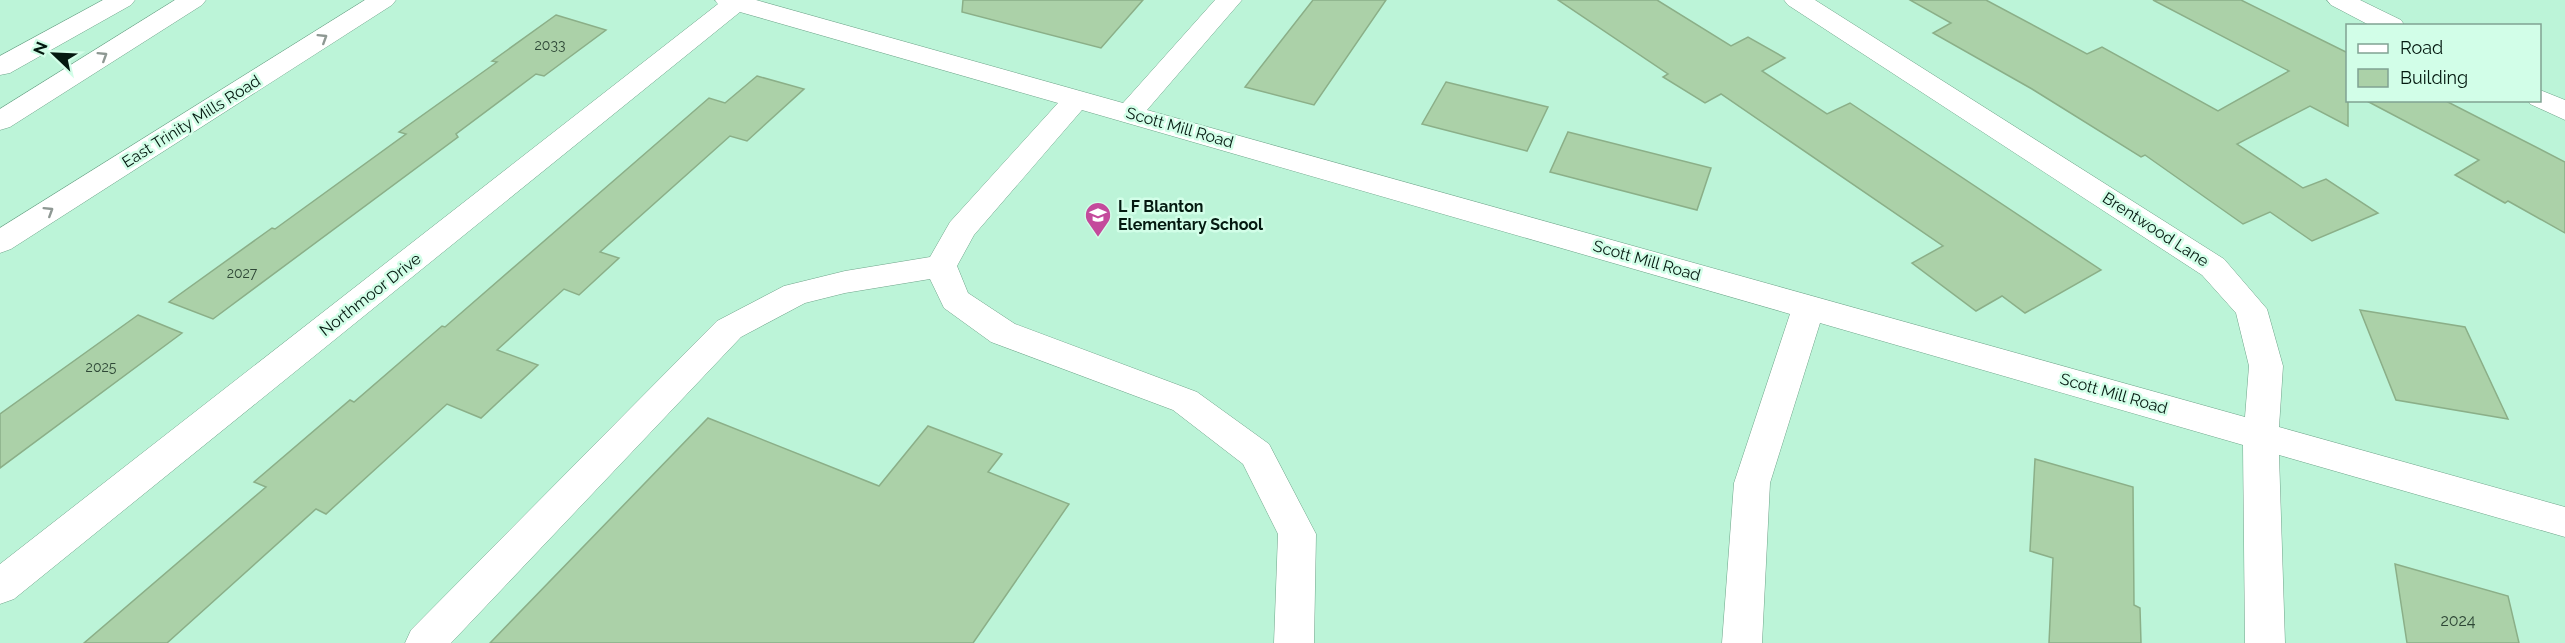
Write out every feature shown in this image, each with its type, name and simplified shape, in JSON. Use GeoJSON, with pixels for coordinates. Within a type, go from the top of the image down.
{"type":"FeatureCollection","features":[{"type":"Feature","properties":{"kind":"main road"},"geometry":{"type":"LineString","coordinates":[[0,67],[122,0]]}},
{"type":"Feature","properties":{"kind":"main road"},"geometry":{"type":"LineString","coordinates":[[0,121],[193,0]]}},
{"type":"Feature","properties":{"kind":"main road","name":"East Trinity Mills Road"},"geometry":{"type":"LineString","coordinates":[[0,242],[383,0]]}},
{"type":"Feature","properties":{"kind":"main road"},"geometry":{"type":"LineString","coordinates":[[1130,112],[1229,0]]}},
{"type":"Feature","properties":{"kind":"main road","name":"Brentwood Lane"},"geometry":{"type":"LineString","coordinates":[[1797,0],[2213,267],[2251,309],[2266,366],[2261,435],[2265,643]]}},
{"type":"Feature","properties":{"kind":"main road"},"geometry":{"type":"LineString","coordinates":[[2340,0],[2388,24]]}},
{"type":"Feature","properties":{"kind":"main road","name":"Scott Mill Road"},"geometry":{"type":"LineString","coordinates":[[735,1],[2565,522]]}},
{"type":"Feature","properties":{"kind":"main road","name":"Northmoor Drive"},"geometry":{"type":"LineString","coordinates":[[0,587],[735,1]]}},
{"type":"Feature","properties":{"kind":"main road"},"geometry":{"type":"LineString","coordinates":[[1078,98],[960,229],[941,266],[954,300],[1003,333],[1185,401],[1256,454],[1297,534],[1294,643]]}},
{"type":"Feature","properties":{"kind":"main road"},"geometry":{"type":"LineString","coordinates":[[2541,99],[2565,111]]}},
{"type":"Feature","properties":{"kind":"main road"},"geometry":{"type":"LineString","coordinates":[[425,643],[729,329],[795,294],[844,282],[941,266]]}},
{"type":"Feature","properties":{"kind":"main road"},"geometry":{"type":"LineString","coordinates":[[1742,643],[1752,483],[1809,306]]}},
{"type":"Feature","properties":{"kind":"building"},"geometry":{"type":"Polygon","coordinates":[[[963,0],[1143,0],[1101,48],[962,12],[963,0]]]}},
{"type":"Feature","properties":{"kind":"building"},"geometry":{"type":"Polygon","coordinates":[[[1313,0],[1386,0],[1314,105],[1245,87],[1313,0]]]}},
{"type":"Feature","properties":{"kind":"building"},"geometry":{"type":"Polygon","coordinates":[[[1558,0],[1657,0],[1731,46],[1748,37],[1785,58],[1762,71],[1827,114],[1850,103],[2101,270],[2025,313],[2002,296],[1976,311],[1912,263],[1943,246],[1721,94],[1705,103],[1663,77],[1668,74],[1558,0]]]}},
{"type":"Feature","properties":{"kind":"building"},"geometry":{"type":"Polygon","coordinates":[[[1910,0],[1986,0],[2087,54],[2102,47],[2218,111],[2289,71],[2153,0],[2241,0],[2346,52],[2348,126],[2310,106],[2237,144],[2303,188],[2326,179],[2378,213],[2312,241],[2270,212],[2243,224],[2145,155],[2141,157],[2032,89],[1933,33],[1951,23],[1910,0]]]}},
{"type":"Feature","properties":{"kind":"building"},"geometry":{"type":"Polygon","coordinates":[[[556,15],[606,30],[544,76],[536,74],[456,134],[458,137],[213,319],[169,302],[406,134],[399,132],[497,62],[492,61],[556,15]]]}},
{"type":"Feature","properties":{"kind":"building"},"geometry":{"type":"Polygon","coordinates":[[[757,76],[804,89],[747,141],[730,136],[600,252],[619,258],[579,295],[564,289],[497,350],[538,365],[481,418],[447,404],[326,514],[316,509],[167,643],[84,643],[266,487],[254,482],[350,400],[354,402],[442,326],[445,327],[709,98],[725,103],[757,76]]]}},
{"type":"Feature","properties":{"kind":"building"},"geometry":{"type":"Polygon","coordinates":[[[1446,82],[1548,107],[1527,151],[1422,124],[1446,82]]]}},
{"type":"Feature","properties":{"kind":"building"},"geometry":{"type":"Polygon","coordinates":[[[2369,102],[2448,102],[2565,162],[2565,233],[2455,175],[2479,160],[2369,102]]]}},
{"type":"Feature","properties":{"kind":"building"},"geometry":{"type":"Polygon","coordinates":[[[1568,132],[1711,168],[1697,210],[1550,172],[1568,132]]]}},
{"type":"Feature","properties":{"kind":"building"},"geometry":{"type":"Polygon","coordinates":[[[2360,310],[2465,327],[2508,419],[2396,400],[2360,310]]]}},
{"type":"Feature","properties":{"kind":"building"},"geometry":{"type":"Polygon","coordinates":[[[138,315],[182,333],[0,468],[0,414],[138,315]]]}},
{"type":"Feature","properties":{"kind":"building"},"geometry":{"type":"Polygon","coordinates":[[[708,418],[879,486],[928,426],[1002,454],[988,472],[1069,504],[973,643],[490,643],[708,418]]]}},
{"type":"Feature","properties":{"kind":"building"},"geometry":{"type":"Polygon","coordinates":[[[2035,459],[2133,487],[2134,605],[2140,608],[2141,643],[2049,643],[2053,558],[2030,551],[2035,459]]]}},
{"type":"Feature","properties":{"kind":"building"},"geometry":{"type":"Polygon","coordinates":[[[2395,564],[2508,596],[2519,643],[2407,643],[2395,564]]]}},
{"type":"Feature","properties":{"kind":"place","name":"L F Blanton Elementary School"},"geometry":{"type":"Point","coordinates":[1098,238]}}]}
